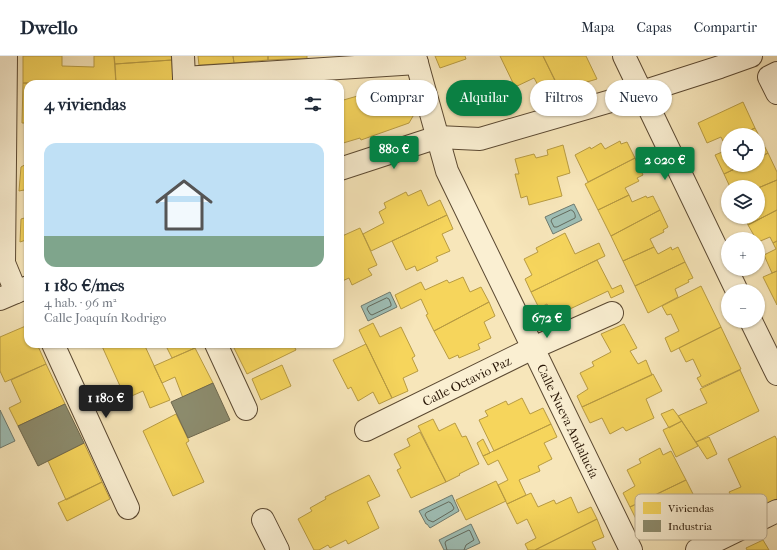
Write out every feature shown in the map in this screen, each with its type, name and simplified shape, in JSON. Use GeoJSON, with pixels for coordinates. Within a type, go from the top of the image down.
{"type":"FeatureCollection","features":[{"type":"Feature","properties":{"kind":"street"},"geometry":{"type":"LineString","coordinates":[[6,56],[4,263],[20,291]]}},
{"type":"Feature","properties":{"kind":"street"},"geometry":{"type":"LineString","coordinates":[[183,56],[185,80]]}},
{"type":"Feature","properties":{"kind":"street"},"geometry":{"type":"LineString","coordinates":[[624,56],[636,80]]}},
{"type":"Feature","properties":{"kind":"street"},"geometry":{"type":"LineString","coordinates":[[672,83],[720,68],[751,56]]}},
{"type":"Feature","properties":{"kind":"street"},"geometry":{"type":"LineString","coordinates":[[196,80],[416,59]]}},
{"type":"Feature","properties":{"kind":"street","name":"Calle Nueva Andalucía"},"geometry":{"type":"LineString","coordinates":[[416,59],[447,171],[632,550]]}},
{"type":"Feature","properties":{"kind":"street"},"geometry":{"type":"LineString","coordinates":[[777,73],[769,77],[777,93]]}},
{"type":"Feature","properties":{"kind":"street"},"geometry":{"type":"LineString","coordinates":[[344,168],[438,138],[480,139],[605,103]]}},
{"type":"Feature","properties":{"kind":"street"},"geometry":{"type":"LineString","coordinates":[[653,116],[734,284]]}},
{"type":"Feature","properties":{"kind":"street","name":"Calle Octavio Paz"},"geometry":{"type":"LineString","coordinates":[[366,430],[533,348],[612,313]]}},
{"type":"Feature","properties":{"kind":"street"},"geometry":{"type":"LineString","coordinates":[[755,328],[777,374]]}},
{"type":"Feature","properties":{"kind":"street"},"geometry":{"type":"LineString","coordinates":[[55,348],[128,508]]}},
{"type":"Feature","properties":{"kind":"street"},"geometry":{"type":"LineString","coordinates":[[218,348],[246,409]]}},
{"type":"Feature","properties":{"kind":"street"},"geometry":{"type":"LineString","coordinates":[[767,516],[777,511]]}},
{"type":"Feature","properties":{"kind":"street"},"geometry":{"type":"LineString","coordinates":[[263,520],[278,550]]}},
{"type":"Feature","properties":{"kind":"street"},"geometry":{"type":"LineString","coordinates":[[697,550],[718,540]]}},
{"type":"Feature","properties":{"kind":"water"},"geometry":{"type":"Polygon","coordinates":[[[574,204],[582,220],[553,234],[545,217],[574,204]]]}},
{"type":"Feature","properties":{"kind":"water"},"geometry":{"type":"Polygon","coordinates":[[[390,292],[397,307],[368,321],[361,306],[390,292]]]}},
{"type":"Feature","properties":{"kind":"water"},"geometry":{"type":"Polygon","coordinates":[[[0,410],[15,441],[0,448],[0,410]]]}},
{"type":"Feature","properties":{"kind":"water"},"geometry":{"type":"Polygon","coordinates":[[[452,495],[459,511],[430,528],[419,511],[452,495]]]}},
{"type":"Feature","properties":{"kind":"water"},"geometry":{"type":"Polygon","coordinates":[[[471,524],[480,543],[465,550],[444,550],[439,540],[471,524]]]}},
{"type":"Feature","properties":{"kind":"building: Viviendas"},"geometry":{"type":"Polygon","coordinates":[[[23,56],[62,56],[62,66],[94,67],[94,56],[114,56],[116,80],[24,80],[23,83],[23,56]]]}},
{"type":"Feature","properties":{"kind":"building: Viviendas"},"geometry":{"type":"Polygon","coordinates":[[[114,56],[171,56],[172,60],[115,64],[114,56]]]}},
{"type":"Feature","properties":{"kind":"building: Viviendas"},"geometry":{"type":"Polygon","coordinates":[[[198,56],[233,56],[234,63],[199,65],[198,56]]]}},
{"type":"Feature","properties":{"kind":"building: Viviendas"},"geometry":{"type":"Polygon","coordinates":[[[233,56],[268,56],[268,60],[234,63],[233,56]]]}},
{"type":"Feature","properties":{"kind":"building: Viviendas"},"geometry":{"type":"Polygon","coordinates":[[[268,56],[307,56],[307,58],[268,60],[268,56]]]}},
{"type":"Feature","properties":{"kind":"building: Viviendas"},"geometry":{"type":"Polygon","coordinates":[[[435,56],[465,56],[466,59],[440,68],[435,56]]]}},
{"type":"Feature","properties":{"kind":"building: Viviendas"},"geometry":{"type":"Polygon","coordinates":[[[500,56],[543,56],[555,80],[535,80],[534,78],[522,84],[522,80],[512,80],[500,56]]]}},
{"type":"Feature","properties":{"kind":"building: Viviendas"},"geometry":{"type":"Polygon","coordinates":[[[543,56],[586,56],[597,79],[594,80],[555,80],[543,56]]]}},
{"type":"Feature","properties":{"kind":"building: Viviendas"},"geometry":{"type":"Polygon","coordinates":[[[172,60],[173,80],[116,80],[115,64],[172,60]]]}},
{"type":"Feature","properties":{"kind":"building: Viviendas"},"geometry":{"type":"Polygon","coordinates":[[[23,83],[24,83],[24,123],[22,123],[23,83]]]}},
{"type":"Feature","properties":{"kind":"building: Viviendas"},"geometry":{"type":"Polygon","coordinates":[[[356,96],[356,116],[413,116],[409,123],[361,140],[360,138],[344,143],[344,100],[356,96]]]}},
{"type":"Feature","properties":{"kind":"building: Viviendas"},"geometry":{"type":"Polygon","coordinates":[[[743,102],[755,128],[721,128],[721,137],[707,143],[698,123],[743,102]]]}},
{"type":"Feature","properties":{"kind":"building: Viviendas"},"geometry":{"type":"Polygon","coordinates":[[[620,141],[621,144],[627,142],[635,158],[588,182],[575,155],[590,147],[591,149],[601,143],[605,149],[620,141]]]}},
{"type":"Feature","properties":{"kind":"building: Viviendas"},"geometry":{"type":"Polygon","coordinates":[[[563,145],[570,173],[557,177],[562,196],[529,205],[527,196],[521,198],[515,174],[519,174],[515,159],[534,154],[536,158],[548,155],[547,150],[563,145]]]}},
{"type":"Feature","properties":{"kind":"building: Viviendas"},"geometry":{"type":"Polygon","coordinates":[[[765,147],[768,153],[765,154],[765,147]]]}},
{"type":"Feature","properties":{"kind":"building: Viviendas"},"geometry":{"type":"Polygon","coordinates":[[[721,152],[721,168],[715,155],[721,152]]]}},
{"type":"Feature","properties":{"kind":"building: Viviendas"},"geometry":{"type":"Polygon","coordinates":[[[768,153],[777,172],[777,180],[765,185],[765,180],[727,180],[724,174],[728,172],[765,172],[765,154],[768,153]]]}},
{"type":"Feature","properties":{"kind":"building: Viviendas"},"geometry":{"type":"Polygon","coordinates":[[[635,158],[643,175],[637,178],[639,181],[625,188],[629,195],[598,210],[585,184],[635,158]]]}},
{"type":"Feature","properties":{"kind":"building: Viviendas"},"geometry":{"type":"Polygon","coordinates":[[[24,165],[24,190],[19,191],[21,167],[24,165]]]}},
{"type":"Feature","properties":{"kind":"building: Viviendas"},"geometry":{"type":"Polygon","coordinates":[[[777,180],[777,210],[765,216],[765,185],[777,180]]]}},
{"type":"Feature","properties":{"kind":"building: Viviendas"},"geometry":{"type":"Polygon","coordinates":[[[421,190],[428,206],[440,200],[447,215],[371,251],[363,234],[384,223],[379,212],[386,208],[384,203],[406,192],[408,196],[421,190]]]}},
{"type":"Feature","properties":{"kind":"building: Viviendas"},"geometry":{"type":"Polygon","coordinates":[[[629,195],[632,202],[646,196],[647,198],[653,196],[660,210],[611,236],[598,210],[629,195]]]}},
{"type":"Feature","properties":{"kind":"building: Viviendas"},"geometry":{"type":"Polygon","coordinates":[[[660,210],[668,227],[663,230],[664,232],[650,239],[654,247],[623,261],[611,236],[660,210]]]}},
{"type":"Feature","properties":{"kind":"building: Viviendas"},"geometry":{"type":"Polygon","coordinates":[[[777,210],[777,241],[773,243],[770,237],[765,239],[765,232],[752,232],[748,225],[765,224],[765,216],[777,210]]]}},
{"type":"Feature","properties":{"kind":"building: Viviendas"},"geometry":{"type":"Polygon","coordinates":[[[447,215],[453,229],[442,234],[450,251],[436,257],[438,261],[417,271],[415,266],[406,270],[392,241],[447,215]]]}},
{"type":"Feature","properties":{"kind":"building: Viviendas"},"geometry":{"type":"Polygon","coordinates":[[[24,218],[24,241],[20,242],[21,219],[24,218]]]}},
{"type":"Feature","properties":{"kind":"building: Viviendas"},"geometry":{"type":"Polygon","coordinates":[[[360,228],[377,265],[368,269],[372,275],[352,285],[349,278],[344,280],[344,235],[360,228]]]}},
{"type":"Feature","properties":{"kind":"building: Viviendas"},"geometry":{"type":"Polygon","coordinates":[[[565,233],[575,254],[599,243],[605,256],[531,292],[525,279],[532,275],[524,259],[538,252],[536,248],[565,233]]]}},
{"type":"Feature","properties":{"kind":"building: Viviendas"},"geometry":{"type":"Polygon","coordinates":[[[777,241],[777,271],[772,273],[765,254],[776,249],[773,243],[777,241]]]}},
{"type":"Feature","properties":{"kind":"building: Viviendas"},"geometry":{"type":"Polygon","coordinates":[[[654,247],[658,254],[671,247],[672,250],[678,247],[685,262],[635,286],[623,261],[654,247]]]}},
{"type":"Feature","properties":{"kind":"building: Viviendas"},"geometry":{"type":"Polygon","coordinates":[[[597,260],[612,289],[621,285],[624,292],[611,298],[608,291],[553,317],[547,304],[539,308],[531,292],[597,260]]]}},
{"type":"Feature","properties":{"kind":"building: Viviendas"},"geometry":{"type":"Polygon","coordinates":[[[685,262],[693,278],[688,280],[689,282],[675,289],[678,297],[648,313],[635,286],[685,262]]]}},
{"type":"Feature","properties":{"kind":"building: Viviendas"},"geometry":{"type":"Polygon","coordinates":[[[777,271],[777,305],[763,277],[777,271]]]}},
{"type":"Feature","properties":{"kind":"building: Viviendas"},"geometry":{"type":"Polygon","coordinates":[[[463,277],[470,292],[481,287],[489,302],[434,331],[426,315],[428,314],[421,299],[401,309],[395,295],[421,282],[425,290],[447,280],[449,283],[463,277]]]}},
{"type":"Feature","properties":{"kind":"building: Viviendas"},"geometry":{"type":"Polygon","coordinates":[[[701,286],[721,327],[671,352],[665,338],[679,331],[671,314],[667,315],[662,306],[701,286]]]}},
{"type":"Feature","properties":{"kind":"building: Viviendas"},"geometry":{"type":"Polygon","coordinates":[[[489,302],[495,316],[484,322],[491,338],[478,344],[480,349],[459,358],[458,355],[449,359],[434,331],[489,302]]]}},
{"type":"Feature","properties":{"kind":"building: Viviendas"},"geometry":{"type":"Polygon","coordinates":[[[373,323],[380,337],[401,327],[415,356],[412,358],[418,371],[403,378],[408,391],[392,398],[359,330],[373,323]]]}},
{"type":"Feature","properties":{"kind":"building: Viviendas"},"geometry":{"type":"Polygon","coordinates":[[[624,324],[637,348],[630,351],[638,364],[646,360],[652,375],[582,407],[577,396],[588,389],[580,373],[594,366],[592,362],[611,352],[601,334],[624,324]]]}},
{"type":"Feature","properties":{"kind":"building: Viviendas"},"geometry":{"type":"Polygon","coordinates":[[[24,327],[24,348],[39,348],[46,364],[5,382],[0,371],[0,337],[24,327]]]}},
{"type":"Feature","properties":{"kind":"building: Viviendas"},"geometry":{"type":"Polygon","coordinates":[[[721,327],[741,369],[702,387],[697,378],[701,376],[693,359],[686,362],[679,348],[721,327]]]}},
{"type":"Feature","properties":{"kind":"building: Viviendas"},"geometry":{"type":"Polygon","coordinates":[[[366,344],[392,398],[379,404],[373,392],[358,401],[351,387],[348,389],[333,360],[366,344]]]}},
{"type":"Feature","properties":{"kind":"building: Viviendas"},"geometry":{"type":"Polygon","coordinates":[[[103,348],[146,348],[170,400],[150,408],[143,391],[127,398],[103,348]]]}},
{"type":"Feature","properties":{"kind":"building: Viviendas"},"geometry":{"type":"Polygon","coordinates":[[[167,348],[195,348],[172,358],[167,348]]]}},
{"type":"Feature","properties":{"kind":"building: Viviendas"},"geometry":{"type":"Polygon","coordinates":[[[195,348],[213,383],[183,398],[175,377],[162,383],[154,366],[195,348]]]}},
{"type":"Feature","properties":{"kind":"building: Viviendas"},"geometry":{"type":"Polygon","coordinates":[[[234,348],[295,348],[296,350],[247,374],[234,348]]]}},
{"type":"Feature","properties":{"kind":"building: Viviendas"},"geometry":{"type":"Polygon","coordinates":[[[46,364],[65,404],[18,426],[9,408],[21,402],[11,380],[46,364]]]}},
{"type":"Feature","properties":{"kind":"building: Viviendas"},"geometry":{"type":"Polygon","coordinates":[[[282,365],[291,386],[261,400],[252,379],[282,365]]]}},
{"type":"Feature","properties":{"kind":"building: Viviendas"},"geometry":{"type":"Polygon","coordinates":[[[740,370],[759,411],[696,442],[678,416],[707,403],[700,389],[740,370]]]}},
{"type":"Feature","properties":{"kind":"building: Viviendas"},"geometry":{"type":"Polygon","coordinates":[[[653,374],[662,391],[646,399],[654,418],[626,431],[623,427],[610,434],[602,418],[590,423],[582,407],[653,374]]]}},
{"type":"Feature","properties":{"kind":"building: Viviendas"},"geometry":{"type":"Polygon","coordinates":[[[522,398],[530,414],[543,408],[551,424],[494,451],[479,420],[488,416],[485,411],[506,401],[508,405],[522,398]]]}},
{"type":"Feature","properties":{"kind":"building: Viviendas"},"geometry":{"type":"Polygon","coordinates":[[[673,409],[682,421],[669,428],[661,414],[673,409]]]}},
{"type":"Feature","properties":{"kind":"building: Viviendas"},"geometry":{"type":"Polygon","coordinates":[[[176,414],[189,441],[186,443],[204,482],[173,496],[143,431],[176,414]]]}},
{"type":"Feature","properties":{"kind":"building: Viviendas"},"geometry":{"type":"Polygon","coordinates":[[[433,419],[439,431],[455,423],[462,437],[466,436],[479,464],[446,482],[418,426],[433,419]]]}},
{"type":"Feature","properties":{"kind":"building: Viviendas"},"geometry":{"type":"Polygon","coordinates":[[[682,421],[698,446],[676,457],[663,430],[682,421]]]}},
{"type":"Feature","properties":{"kind":"building: Viviendas"},"geometry":{"type":"Polygon","coordinates":[[[551,424],[557,437],[544,443],[552,459],[538,466],[540,471],[519,480],[526,495],[507,504],[498,485],[508,480],[498,460],[488,465],[483,456],[551,424]]]}},
{"type":"Feature","properties":{"kind":"building: Viviendas"},"geometry":{"type":"Polygon","coordinates":[[[420,432],[446,482],[411,498],[397,470],[401,468],[394,454],[410,446],[407,439],[420,432]]]}},
{"type":"Feature","properties":{"kind":"building: Viviendas"},"geometry":{"type":"Polygon","coordinates":[[[775,436],[777,440],[777,499],[767,504],[767,494],[730,494],[729,492],[741,487],[728,459],[775,436]]]}},
{"type":"Feature","properties":{"kind":"building: Viviendas"},"geometry":{"type":"Polygon","coordinates":[[[709,437],[717,454],[707,459],[696,442],[709,437]]]}},
{"type":"Feature","properties":{"kind":"building: Viviendas"},"geometry":{"type":"Polygon","coordinates":[[[483,439],[490,453],[483,456],[477,443],[483,439]]]}},
{"type":"Feature","properties":{"kind":"building: Viviendas"},"geometry":{"type":"Polygon","coordinates":[[[84,443],[102,482],[66,500],[48,461],[84,443]]]}},
{"type":"Feature","properties":{"kind":"building: Viviendas"},"geometry":{"type":"Polygon","coordinates":[[[660,448],[663,455],[671,451],[686,480],[657,494],[635,494],[635,505],[630,507],[623,493],[635,486],[627,470],[641,463],[639,459],[660,448]]]}},
{"type":"Feature","properties":{"kind":"building: Viviendas"},"geometry":{"type":"Polygon","coordinates":[[[369,475],[380,496],[367,502],[379,528],[348,544],[346,540],[330,548],[328,545],[319,550],[314,550],[298,519],[312,511],[310,508],[326,499],[325,497],[369,475]]]}},
{"type":"Feature","properties":{"kind":"building: Viviendas"},"geometry":{"type":"Polygon","coordinates":[[[686,480],[693,494],[657,494],[686,480]]]}},
{"type":"Feature","properties":{"kind":"building: Viviendas"},"geometry":{"type":"Polygon","coordinates":[[[496,481],[506,501],[466,520],[456,500],[496,481]]]}},
{"type":"Feature","properties":{"kind":"building: Viviendas"},"geometry":{"type":"Polygon","coordinates":[[[102,482],[110,499],[67,521],[58,503],[102,482]]]}},
{"type":"Feature","properties":{"kind":"building: Viviendas"},"geometry":{"type":"Polygon","coordinates":[[[531,493],[538,507],[554,500],[556,504],[571,497],[578,513],[591,507],[597,519],[535,550],[528,550],[525,544],[536,538],[527,519],[517,524],[507,504],[531,493]]]}},
{"type":"Feature","properties":{"kind":"building: Viviendas"},"geometry":{"type":"Polygon","coordinates":[[[635,505],[635,517],[630,507],[635,505]]]}},
{"type":"Feature","properties":{"kind":"building: Viviendas"},"geometry":{"type":"Polygon","coordinates":[[[597,519],[604,537],[592,542],[596,550],[535,550],[597,519]]]}},
{"type":"Feature","properties":{"kind":"building: Viviendas"},"geometry":{"type":"Polygon","coordinates":[[[763,540],[769,550],[747,550],[746,548],[763,540]]]}},
{"type":"Feature","properties":{"kind":"building: Industria"},"geometry":{"type":"Polygon","coordinates":[[[213,383],[230,420],[188,438],[171,402],[213,383]]]}},
{"type":"Feature","properties":{"kind":"building: Industria"},"geometry":{"type":"Polygon","coordinates":[[[65,404],[84,443],[38,466],[18,426],[65,404]]]}}]}
